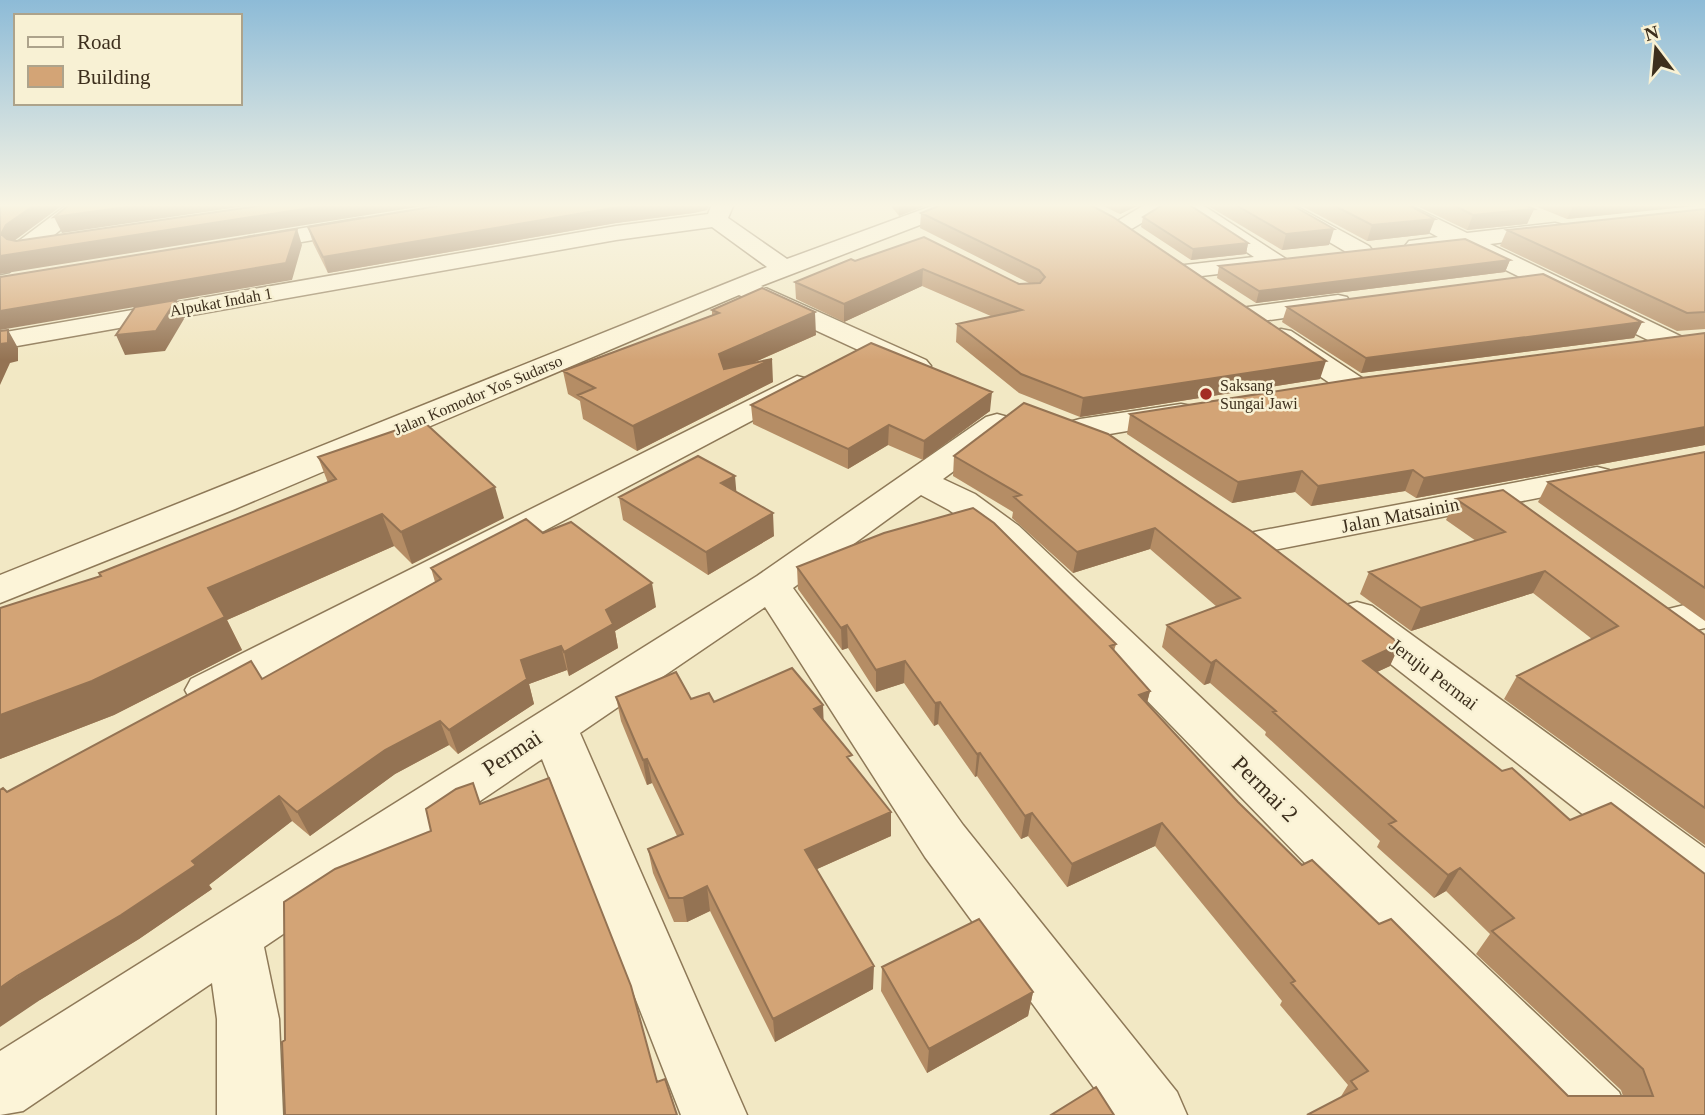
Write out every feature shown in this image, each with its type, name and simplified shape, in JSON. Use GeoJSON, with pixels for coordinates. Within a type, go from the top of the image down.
{"type":"FeatureCollection","features":[{"type":"Feature","properties":{"kind":"street"},"geometry":{"type":"LineString","coordinates":[[5,278],[21,256]]}},
{"type":"Feature","properties":{"kind":"street","name":"Alpukat Indah 1"},"geometry":{"type":"LineString","coordinates":[[0,341],[488,256]]}},
{"type":"Feature","properties":{"kind":"street"},"geometry":{"type":"LineString","coordinates":[[770,256],[785,269]]}},
{"type":"Feature","properties":{"kind":"street","name":"Jalan Komodor Yos Sudarso"},"geometry":{"type":"LineString","coordinates":[[0,590],[785,269],[809,256]]}},
{"type":"Feature","properties":{"kind":"street"},"geometry":{"type":"LineString","coordinates":[[1164,256],[1231,303],[1367,384],[1313,393]]}},
{"type":"Feature","properties":{"kind":"street"},"geometry":{"type":"LineString","coordinates":[[1269,256],[1277,261]]}},
{"type":"Feature","properties":{"kind":"street"},"geometry":{"type":"LineString","coordinates":[[1499,256],[1705,359]]}},
{"type":"Feature","properties":{"kind":"street"},"geometry":{"type":"LineString","coordinates":[[1185,271],[1301,258]]}},
{"type":"Feature","properties":{"kind":"street"},"geometry":{"type":"LineString","coordinates":[[1502,283],[1542,278]]}},
{"type":"Feature","properties":{"kind":"street"},"geometry":{"type":"LineString","coordinates":[[739,286],[944,378]]}},
{"type":"Feature","properties":{"kind":"street"},"geometry":{"type":"LineString","coordinates":[[1231,303],[1368,299]]}},
{"type":"Feature","properties":{"kind":"street"},"geometry":{"type":"LineString","coordinates":[[1621,351],[1705,339]]}},
{"type":"Feature","properties":{"kind":"street"},"geometry":{"type":"LineString","coordinates":[[174,708],[870,347]]}},
{"type":"Feature","properties":{"kind":"street","name":"Permai"},"geometry":{"type":"LineString","coordinates":[[0,1088],[771,585],[921,481],[1017,408],[1080,429]]}},
{"type":"Feature","properties":{"kind":"street"},"geometry":{"type":"LineString","coordinates":[[1080,429],[1203,410]]}},
{"type":"Feature","properties":{"kind":"street"},"geometry":{"type":"LineString","coordinates":[[1080,429],[1118,444],[1138,457]]}},
{"type":"Feature","properties":{"kind":"street","name":"Jalan Matsainin"},"geometry":{"type":"LineString","coordinates":[[1259,542],[1623,472]]}},
{"type":"Feature","properties":{"kind":"street","name":"Permai 2"},"geometry":{"type":"LineString","coordinates":[[921,481],[962,502],[1006,534],[1596,1115]]}},
{"type":"Feature","properties":{"kind":"street"},"geometry":{"type":"LineString","coordinates":[[1501,496],[1543,527]]}},
{"type":"Feature","properties":{"kind":"street"},"geometry":{"type":"LineString","coordinates":[[1228,520],[1293,568]]}},
{"type":"Feature","properties":{"kind":"street"},"geometry":{"type":"LineString","coordinates":[[771,585],[944,841],[1154,1115]]}},
{"type":"Feature","properties":{"kind":"street","name":"Jeruju Permai"},"geometry":{"type":"LineString","coordinates":[[1326,593],[1705,878]]}},
{"type":"Feature","properties":{"kind":"street"},"geometry":{"type":"LineString","coordinates":[[1672,611],[1705,645]]}},
{"type":"Feature","properties":{"kind":"street"},"geometry":{"type":"LineString","coordinates":[[553,726],[714,1115]]}},
{"type":"Feature","properties":{"kind":"street"},"geometry":{"type":"LineString","coordinates":[[233,935],[248,1019],[250,1115]]}},
{"type":"Feature","properties":{"kind":"building"},"geometry":{"type":"Polygon","coordinates":[[[130,256],[288,256],[286,263],[0,311],[0,277],[130,256]]]}},
{"type":"Feature","properties":{"kind":"building"},"geometry":{"type":"Polygon","coordinates":[[[869,256],[962,256],[1019,284],[1040,283],[1045,277],[1039,270],[1010,256],[1171,256],[1326,361],[1083,398],[1021,374],[957,324],[1022,310],[923,269],[844,304],[795,282],[851,259],[855,261],[869,256]]]}},
{"type":"Feature","properties":{"kind":"building"},"geometry":{"type":"Polygon","coordinates":[[[1310,256],[1502,256],[1510,260],[1259,291],[1219,266],[1310,256]]]}},
{"type":"Feature","properties":{"kind":"building"},"geometry":{"type":"Polygon","coordinates":[[[1563,256],[1705,256],[1705,312],[1687,313],[1563,256]]]}},
{"type":"Feature","properties":{"kind":"building"},"geometry":{"type":"Polygon","coordinates":[[[1543,274],[1642,322],[1366,358],[1287,307],[1543,274]]]}},
{"type":"Feature","properties":{"kind":"building"},"geometry":{"type":"Polygon","coordinates":[[[762,288],[815,312],[719,354],[724,369],[772,359],[633,426],[578,395],[595,388],[563,371],[719,313],[712,310],[762,288]]]}},
{"type":"Feature","properties":{"kind":"building"},"geometry":{"type":"Polygon","coordinates":[[[176,300],[156,331],[116,335],[135,307],[176,300]]]}},
{"type":"Feature","properties":{"kind":"building"},"geometry":{"type":"Polygon","coordinates":[[[8,330],[8,343],[0,344],[0,331],[8,330]]]}},
{"type":"Feature","properties":{"kind":"building"},"geometry":{"type":"Polygon","coordinates":[[[1705,333],[1705,427],[1424,478],[1413,470],[1318,486],[1302,471],[1238,482],[1130,414],[1361,378],[1705,333]]]}},
{"type":"Feature","properties":{"kind":"building"},"geometry":{"type":"Polygon","coordinates":[[[871,343],[992,392],[924,441],[889,425],[848,449],[751,405],[871,343]]]}},
{"type":"Feature","properties":{"kind":"building"},"geometry":{"type":"Polygon","coordinates":[[[1024,403],[1108,434],[1251,531],[1400,644],[1363,661],[1502,771],[1512,768],[1570,820],[1611,803],[1705,874],[1705,1115],[1307,1115],[1357,1089],[1351,1081],[1368,1071],[1291,983],[1295,981],[1162,823],[1072,864],[1032,813],[1025,816],[980,753],[977,754],[940,702],[935,703],[905,661],[876,670],[847,625],[841,628],[797,567],[884,533],[973,508],[994,523],[1116,644],[1110,646],[1150,691],[1139,695],[1238,802],[1302,865],[1312,860],[1379,924],[1391,919],[1568,1096],[1653,1096],[1643,1069],[1492,931],[1514,918],[1460,868],[1448,875],[1389,824],[1396,821],[1273,712],[1276,711],[1216,660],[1211,663],[1167,625],[1240,598],[1155,528],[1077,552],[1014,497],[1021,495],[954,456],[1024,403]]]}},
{"type":"Feature","properties":{"kind":"building"},"geometry":{"type":"Polygon","coordinates":[[[423,421],[495,487],[401,532],[382,514],[208,588],[225,617],[92,681],[0,715],[0,608],[101,576],[99,573],[336,479],[318,457],[423,421]]]}},
{"type":"Feature","properties":{"kind":"building"},"geometry":{"type":"Polygon","coordinates":[[[1705,452],[1705,588],[1548,482],[1705,452]]]}},
{"type":"Feature","properties":{"kind":"building"},"geometry":{"type":"Polygon","coordinates":[[[698,456],[735,476],[721,483],[773,513],[706,552],[619,497],[698,456]]]}},
{"type":"Feature","properties":{"kind":"building"},"geometry":{"type":"Polygon","coordinates":[[[1503,490],[1705,635],[1705,808],[1517,676],[1618,626],[1545,571],[1421,608],[1369,572],[1505,532],[1456,499],[1503,490]]]}},
{"type":"Feature","properties":{"kind":"building"},"geometry":{"type":"Polygon","coordinates":[[[526,519],[543,533],[571,522],[652,583],[606,610],[613,624],[564,652],[561,646],[521,660],[527,679],[449,730],[440,721],[385,750],[297,812],[279,796],[192,861],[196,865],[121,915],[0,988],[0,790],[3,788],[7,792],[251,661],[262,679],[441,579],[431,568],[526,519]]]}},
{"type":"Feature","properties":{"kind":"building"},"geometry":{"type":"Polygon","coordinates":[[[792,668],[823,705],[814,709],[852,755],[847,757],[891,812],[805,850],[874,966],[773,1019],[707,886],[683,898],[669,898],[648,849],[683,834],[647,759],[643,760],[616,697],[676,672],[691,699],[709,693],[714,702],[792,668]]]}},
{"type":"Feature","properties":{"kind":"building"},"geometry":{"type":"Polygon","coordinates":[[[549,778],[631,986],[657,1082],[665,1079],[677,1115],[285,1115],[282,1042],[285,1040],[284,902],[335,869],[431,831],[426,809],[456,789],[473,783],[480,804],[549,778]]]}},
{"type":"Feature","properties":{"kind":"building"},"geometry":{"type":"Polygon","coordinates":[[[979,919],[1033,992],[929,1049],[882,967],[979,919]]]}},
{"type":"Feature","properties":{"kind":"building"},"geometry":{"type":"Polygon","coordinates":[[[1096,1087],[1114,1115],[1051,1115],[1096,1087]]]}},
{"type":"Feature","properties":{"kind":"place","name":"Saksang Sungai Jawi"},"geometry":{"type":"Point","coordinates":[1206,394]}}]}
